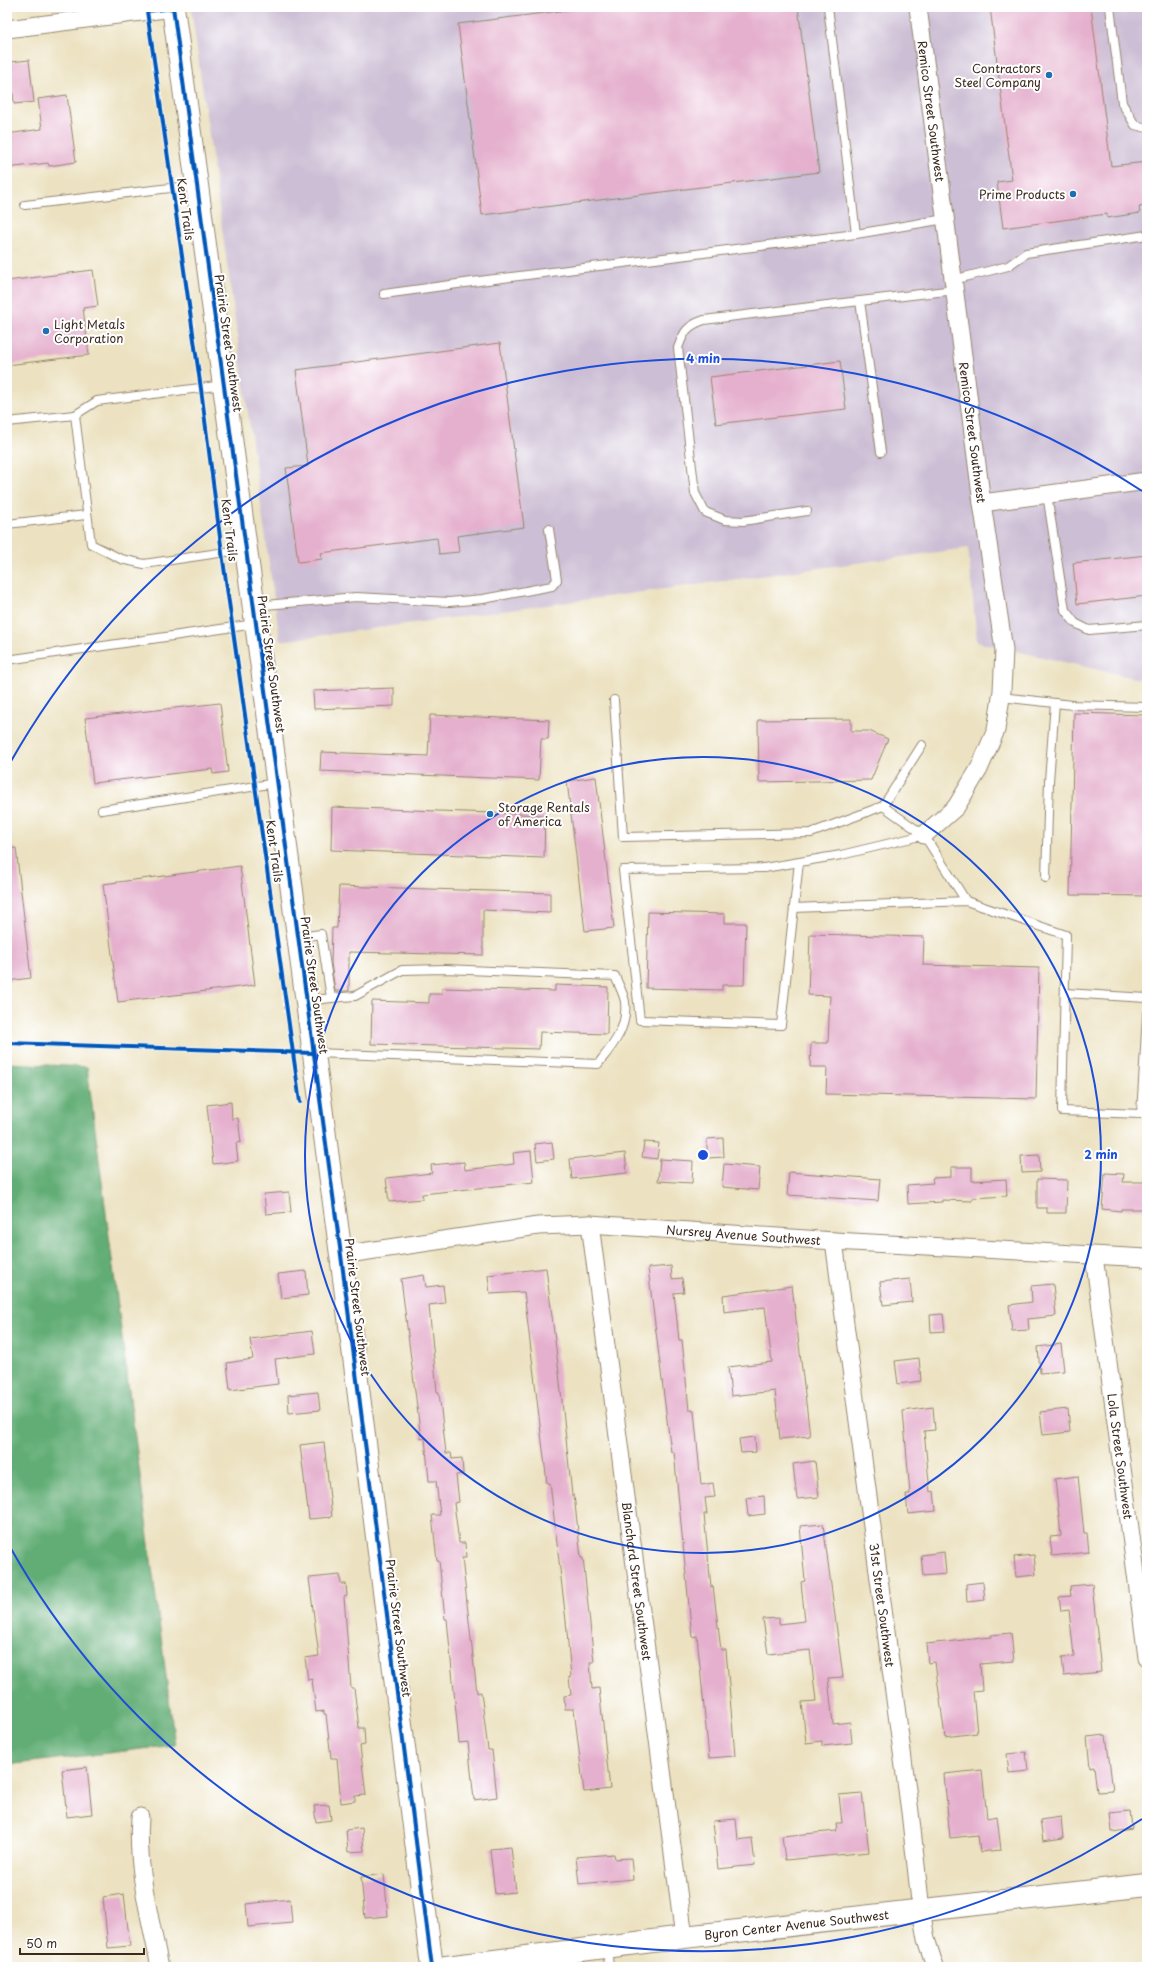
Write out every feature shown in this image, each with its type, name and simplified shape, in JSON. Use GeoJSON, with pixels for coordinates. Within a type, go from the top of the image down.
{"type":"FeatureCollection","features":[{"type":"Feature","properties":{"kind":"street"},"geometry":{"type":"LineString","coordinates":[[7,28],[174,7]]}},
{"type":"Feature","properties":{"kind":"street","name":"Prairie Street Southwest"},"geometry":{"type":"LineString","coordinates":[[174,7],[341,1255],[432,1967]]}},
{"type":"Feature","properties":{"kind":"street","name":"Remico Street Southwest"},"geometry":{"type":"LineString","coordinates":[[918,7],[982,503],[1004,650],[1002,697],[996,730],[979,769],[956,807],[924,835]]}},
{"type":"Feature","properties":{"kind":"street"},"geometry":{"type":"LineString","coordinates":[[982,503],[1147,481]]}},
{"type":"Feature","properties":{"kind":"street","name":"Nursrey Avenue Southwest"},"geometry":{"type":"LineString","coordinates":[[341,1255],[538,1226],[590,1224],[834,1241],[1147,1258]]}},
{"type":"Feature","properties":{"kind":"street","name":"Blanchard Street Southwest"},"geometry":{"type":"LineString","coordinates":[[590,1224],[684,1937]]}},
{"type":"Feature","properties":{"kind":"street","name":"31st Street Southwest"},"geometry":{"type":"LineString","coordinates":[[834,1241],[926,1939],[935,1967]]}},
{"type":"Feature","properties":{"kind":"street","name":"Lola Street Southwest"},"geometry":{"type":"LineString","coordinates":[[1094,1256],[1147,1657]]}},
{"type":"Feature","properties":{"kind":"street"},"geometry":{"type":"LineString","coordinates":[[140,1817],[138,1836],[140,1870],[160,1967]]}},
{"type":"Feature","properties":{"kind":"street","name":"Byron Center Avenue Southwest"},"geometry":{"type":"LineString","coordinates":[[446,1967],[608,1957],[684,1937],[1147,1885]]}},
{"type":"Feature","properties":{"kind":"lane"},"geometry":{"type":"LineString","coordinates":[[828,7],[856,234]]}},
{"type":"Feature","properties":{"kind":"lane"},"geometry":{"type":"LineString","coordinates":[[1110,7],[1122,103],[1136,125],[1147,128]]}},
{"type":"Feature","properties":{"kind":"lane"},"geometry":{"type":"LineString","coordinates":[[25,205],[197,185]]}},
{"type":"Feature","properties":{"kind":"lane"},"geometry":{"type":"LineString","coordinates":[[384,294],[856,234],[945,219]]}},
{"type":"Feature","properties":{"kind":"lane"},"geometry":{"type":"LineString","coordinates":[[807,511],[743,521],[725,520],[705,512],[694,493],[678,348],[683,334],[691,325],[704,320],[860,301],[954,285],[1008,266],[1026,253],[1147,234]]}},
{"type":"Feature","properties":{"kind":"lane"},"geometry":{"type":"LineString","coordinates":[[860,301],[881,452]]}},
{"type":"Feature","properties":{"kind":"lane"},"geometry":{"type":"LineString","coordinates":[[7,422],[74,415],[97,401],[225,385]]}},
{"type":"Feature","properties":{"kind":"lane"},"geometry":{"type":"LineString","coordinates":[[74,415],[91,544],[121,559],[144,564],[246,549]]}},
{"type":"Feature","properties":{"kind":"lane"},"geometry":{"type":"LineString","coordinates":[[1046,494],[1065,610],[1075,623],[1088,630],[1147,625]]}},
{"type":"Feature","properties":{"kind":"lane"},"geometry":{"type":"LineString","coordinates":[[7,524],[86,515]]}},
{"type":"Feature","properties":{"kind":"lane"},"geometry":{"type":"LineString","coordinates":[[7,660],[356,597],[456,601],[483,599],[552,586],[557,580],[549,529]]}},
{"type":"Feature","properties":{"kind":"lane"},"geometry":{"type":"LineString","coordinates":[[1002,697],[1055,703],[1147,707]]}},
{"type":"Feature","properties":{"kind":"lane"},"geometry":{"type":"LineString","coordinates":[[614,700],[623,837],[811,833],[883,806],[922,745]]}},
{"type":"Feature","properties":{"kind":"lane"},"geometry":{"type":"LineString","coordinates":[[1046,878],[1049,781],[1055,703]]}},
{"type":"Feature","properties":{"kind":"lane"},"geometry":{"type":"LineString","coordinates":[[102,810],[277,783]]}},
{"type":"Feature","properties":{"kind":"lane"},"geometry":{"type":"LineString","coordinates":[[883,806],[924,835],[966,901]]}},
{"type":"Feature","properties":{"kind":"lane"},"geometry":{"type":"LineString","coordinates":[[640,1020],[623,870],[764,868],[841,855],[924,835]]}},
{"type":"Feature","properties":{"kind":"lane"},"geometry":{"type":"LineString","coordinates":[[625,1020],[781,1025],[799,862]]}},
{"type":"Feature","properties":{"kind":"lane"},"geometry":{"type":"LineString","coordinates":[[794,908],[966,901],[1066,935],[1062,1112],[1141,1114],[1147,1015]]}},
{"type":"Feature","properties":{"kind":"lane"},"geometry":{"type":"LineString","coordinates":[[298,937],[321,934],[331,998]]}},
{"type":"Feature","properties":{"kind":"lane"},"geometry":{"type":"LineString","coordinates":[[307,1001],[355,996],[402,970],[445,969],[615,976],[625,1001],[625,1020],[619,1038],[598,1064],[313,1053]]}},
{"type":"Feature","properties":{"kind":"lane"},"geometry":{"type":"LineString","coordinates":[[1065,993],[1147,998]]}},
{"type":"Feature","properties":{"kind":"shaded area"},"geometry":{"type":"Polygon","coordinates":[[[191,7],[1147,7],[1147,681],[977,642],[968,548],[280,641],[191,7]]]}},
{"type":"Feature","properties":{"kind":"green space"},"geometry":{"type":"Polygon","coordinates":[[[7,1063],[87,1067],[175,1745],[7,1765],[7,1063]]]}},
{"type":"Feature","properties":{"kind":"building"},"geometry":{"type":"Polygon","coordinates":[[[591,7],[798,7],[819,172],[482,215],[458,24],[591,7]]]}},
{"type":"Feature","properties":{"kind":"building","name":"Contractors Steel Company"},"geometry":{"type":"Polygon","coordinates":[[[990,7],[1091,7],[1111,166],[1147,162],[1147,206],[1139,207],[1140,213],[1107,218],[1107,214],[1003,228],[997,182],[1012,180],[990,7]]]}},
{"type":"Feature","properties":{"kind":"building"},"geometry":{"type":"Polygon","coordinates":[[[29,60],[34,102],[14,104],[10,62],[29,60]]]}},
{"type":"Feature","properties":{"kind":"building"},"geometry":{"type":"Polygon","coordinates":[[[67,95],[76,162],[49,166],[48,163],[7,168],[7,134],[42,129],[38,99],[67,95]]]}},
{"type":"Feature","properties":{"kind":"building","name":"Light Metals Corporation"},"geometry":{"type":"Polygon","coordinates":[[[93,270],[98,306],[83,308],[89,355],[7,365],[7,281],[93,270]]]}},
{"type":"Feature","properties":{"kind":"building"},"geometry":{"type":"Polygon","coordinates":[[[500,343],[524,527],[457,536],[459,552],[439,554],[437,538],[321,553],[322,559],[298,562],[286,468],[308,466],[296,370],[500,343]]]}},
{"type":"Feature","properties":{"kind":"building"},"geometry":{"type":"Polygon","coordinates":[[[840,361],[846,409],[716,424],[710,377],[840,361]]]}},
{"type":"Feature","properties":{"kind":"building"},"geometry":{"type":"Polygon","coordinates":[[[1147,555],[1147,596],[1077,604],[1073,563],[1147,555]]]}},
{"type":"Feature","properties":{"kind":"building"},"geometry":{"type":"Polygon","coordinates":[[[394,688],[394,706],[314,709],[313,691],[394,688]]]}},
{"type":"Feature","properties":{"kind":"building"},"geometry":{"type":"Polygon","coordinates":[[[220,703],[228,772],[213,774],[212,769],[93,783],[85,718],[220,703]]]}},
{"type":"Feature","properties":{"kind":"building"},"geometry":{"type":"Polygon","coordinates":[[[1074,713],[1147,715],[1147,896],[1070,895],[1074,713]]]}},
{"type":"Feature","properties":{"kind":"building"},"geometry":{"type":"Polygon","coordinates":[[[430,715],[549,720],[548,739],[541,739],[539,780],[320,771],[321,752],[428,756],[430,715]]]}},
{"type":"Feature","properties":{"kind":"building"},"geometry":{"type":"Polygon","coordinates":[[[851,719],[851,731],[869,731],[888,739],[871,780],[759,782],[758,720],[851,719]]]}},
{"type":"Feature","properties":{"kind":"building"},"geometry":{"type":"Polygon","coordinates":[[[596,777],[614,928],[585,931],[567,781],[596,777]]]}},
{"type":"Feature","properties":{"kind":"building"},"geometry":{"type":"Polygon","coordinates":[[[332,807],[545,815],[544,858],[331,850],[332,807]]]}},
{"type":"Feature","properties":{"kind":"building"},"geometry":{"type":"Polygon","coordinates":[[[16,848],[31,978],[7,981],[7,849],[16,848]]]}},
{"type":"Feature","properties":{"kind":"building"},"geometry":{"type":"Polygon","coordinates":[[[240,866],[255,985],[118,1002],[103,884],[240,866]]]}},
{"type":"Feature","properties":{"kind":"building"},"geometry":{"type":"Polygon","coordinates":[[[339,886],[550,893],[550,913],[483,910],[483,955],[349,952],[349,991],[335,991],[331,963],[332,928],[337,928],[339,886]]]}},
{"type":"Feature","properties":{"kind":"building"},"geometry":{"type":"Polygon","coordinates":[[[648,912],[725,914],[725,923],[746,923],[744,985],[722,985],[722,990],[646,988],[648,912]]]}},
{"type":"Feature","properties":{"kind":"building"},"geometry":{"type":"Polygon","coordinates":[[[810,934],[924,937],[923,965],[1039,968],[1036,1099],[826,1094],[827,1067],[810,1067],[811,1043],[828,1043],[830,996],[808,995],[810,934]]]}},
{"type":"Feature","properties":{"kind":"building"},"geometry":{"type":"Polygon","coordinates":[[[555,985],[608,987],[607,1034],[540,1032],[539,1049],[371,1044],[372,1001],[429,1003],[429,994],[442,994],[442,988],[555,991],[555,985]]]}},
{"type":"Feature","properties":{"kind":"building"},"geometry":{"type":"Polygon","coordinates":[[[231,1102],[232,1119],[238,1118],[241,1142],[236,1143],[238,1161],[213,1164],[207,1105],[231,1102]]]}},
{"type":"Feature","properties":{"kind":"building"},"geometry":{"type":"Polygon","coordinates":[[[723,1138],[724,1157],[707,1158],[707,1139],[723,1138]]]}},
{"type":"Feature","properties":{"kind":"building"},"geometry":{"type":"Polygon","coordinates":[[[552,1142],[554,1159],[537,1161],[535,1144],[552,1142]]]}},
{"type":"Feature","properties":{"kind":"building"},"geometry":{"type":"Polygon","coordinates":[[[644,1142],[659,1143],[657,1159],[642,1157],[644,1142]]]}},
{"type":"Feature","properties":{"kind":"building"},"geometry":{"type":"Polygon","coordinates":[[[531,1151],[534,1182],[422,1194],[423,1199],[389,1202],[386,1178],[432,1173],[431,1165],[464,1162],[465,1170],[514,1164],[513,1153],[531,1151]]]}},
{"type":"Feature","properties":{"kind":"building"},"geometry":{"type":"Polygon","coordinates":[[[625,1153],[627,1173],[572,1179],[570,1159],[625,1153]]]}},
{"type":"Feature","properties":{"kind":"building"},"geometry":{"type":"Polygon","coordinates":[[[1039,1155],[1040,1172],[1022,1173],[1021,1156],[1039,1155]]]}},
{"type":"Feature","properties":{"kind":"building"},"geometry":{"type":"Polygon","coordinates":[[[660,1159],[693,1161],[692,1183],[658,1181],[660,1159]]]}},
{"type":"Feature","properties":{"kind":"building"},"geometry":{"type":"Polygon","coordinates":[[[724,1164],[760,1167],[758,1190],[722,1187],[724,1164]]]}},
{"type":"Feature","properties":{"kind":"building"},"geometry":{"type":"Polygon","coordinates":[[[951,1167],[972,1167],[972,1181],[1006,1179],[1007,1196],[972,1198],[972,1201],[942,1200],[942,1202],[908,1204],[907,1185],[933,1183],[932,1178],[951,1177],[951,1167]]]}},
{"type":"Feature","properties":{"kind":"building"},"geometry":{"type":"Polygon","coordinates":[[[789,1172],[880,1179],[878,1201],[787,1195],[789,1172]]]}},
{"type":"Feature","properties":{"kind":"building"},"geometry":{"type":"Polygon","coordinates":[[[1105,1173],[1124,1174],[1123,1182],[1147,1182],[1147,1209],[1121,1209],[1121,1211],[1102,1209],[1105,1173]]]}},
{"type":"Feature","properties":{"kind":"building"},"geometry":{"type":"Polygon","coordinates":[[[1037,1179],[1067,1180],[1066,1213],[1047,1213],[1047,1208],[1037,1208],[1037,1179]]]}},
{"type":"Feature","properties":{"kind":"building"},"geometry":{"type":"Polygon","coordinates":[[[289,1192],[291,1212],[266,1214],[264,1194],[289,1192]]]}},
{"type":"Feature","properties":{"kind":"building"},"geometry":{"type":"Polygon","coordinates":[[[671,1266],[672,1279],[682,1278],[684,1292],[674,1293],[679,1340],[682,1340],[689,1410],[694,1410],[701,1485],[713,1483],[715,1497],[705,1498],[707,1514],[704,1514],[711,1587],[713,1586],[721,1650],[726,1650],[735,1756],[709,1758],[697,1636],[692,1637],[674,1452],[671,1452],[648,1268],[671,1266]]]}},
{"type":"Feature","properties":{"kind":"building"},"geometry":{"type":"Polygon","coordinates":[[[546,1268],[572,1495],[574,1495],[581,1558],[583,1558],[594,1662],[590,1662],[592,1689],[599,1688],[610,1789],[584,1792],[574,1709],[565,1709],[564,1696],[571,1695],[569,1677],[571,1677],[566,1621],[550,1483],[547,1483],[524,1292],[490,1294],[488,1275],[546,1268]]]}},
{"type":"Feature","properties":{"kind":"building"},"geometry":{"type":"Polygon","coordinates":[[[306,1271],[308,1295],[281,1298],[278,1274],[306,1271]]]}},
{"type":"Feature","properties":{"kind":"building"},"geometry":{"type":"Polygon","coordinates":[[[424,1275],[426,1287],[443,1285],[445,1303],[429,1305],[437,1392],[439,1392],[446,1453],[451,1453],[452,1459],[462,1458],[463,1474],[456,1475],[459,1502],[454,1503],[459,1543],[465,1543],[466,1558],[462,1558],[477,1693],[481,1692],[488,1750],[492,1750],[497,1797],[474,1800],[468,1742],[459,1743],[447,1619],[445,1619],[439,1561],[437,1561],[432,1515],[440,1515],[436,1481],[429,1481],[425,1438],[421,1439],[401,1279],[424,1275]]]}},
{"type":"Feature","properties":{"kind":"building"},"geometry":{"type":"Polygon","coordinates":[[[910,1279],[912,1302],[883,1305],[880,1282],[910,1279]]]}},
{"type":"Feature","properties":{"kind":"building"},"geometry":{"type":"Polygon","coordinates":[[[1053,1284],[1056,1316],[1028,1319],[1029,1330],[1012,1331],[1009,1305],[1032,1302],[1031,1286],[1053,1284]]]}},
{"type":"Feature","properties":{"kind":"building"},"geometry":{"type":"Polygon","coordinates":[[[792,1286],[810,1436],[780,1439],[775,1391],[731,1396],[728,1367],[772,1362],[765,1307],[724,1312],[723,1295],[792,1286]]]}},
{"type":"Feature","properties":{"kind":"building"},"geometry":{"type":"Polygon","coordinates":[[[943,1314],[945,1331],[931,1332],[930,1315],[943,1314]]]}},
{"type":"Feature","properties":{"kind":"building"},"geometry":{"type":"Polygon","coordinates":[[[312,1331],[315,1354],[275,1359],[278,1384],[230,1390],[227,1363],[253,1359],[250,1339],[312,1331]]]}},
{"type":"Feature","properties":{"kind":"building"},"geometry":{"type":"Polygon","coordinates":[[[1061,1344],[1064,1371],[1040,1373],[1038,1347],[1061,1344]]]}},
{"type":"Feature","properties":{"kind":"building"},"geometry":{"type":"Polygon","coordinates":[[[919,1358],[921,1381],[898,1384],[895,1361],[919,1358]]]}},
{"type":"Feature","properties":{"kind":"building"},"geometry":{"type":"Polygon","coordinates":[[[318,1392],[320,1410],[289,1413],[288,1395],[318,1392]]]}},
{"type":"Feature","properties":{"kind":"building"},"geometry":{"type":"Polygon","coordinates":[[[933,1407],[935,1430],[924,1431],[930,1492],[934,1491],[936,1511],[908,1514],[906,1494],[910,1494],[903,1411],[933,1407]]]}},
{"type":"Feature","properties":{"kind":"building"},"geometry":{"type":"Polygon","coordinates":[[[1068,1409],[1070,1432],[1043,1435],[1040,1412],[1068,1409]]]}},
{"type":"Feature","properties":{"kind":"building"},"geometry":{"type":"Polygon","coordinates":[[[755,1437],[756,1452],[741,1453],[739,1439],[755,1437]]]}},
{"type":"Feature","properties":{"kind":"building"},"geometry":{"type":"Polygon","coordinates":[[[324,1442],[332,1517],[309,1519],[300,1445],[324,1442]]]}},
{"type":"Feature","properties":{"kind":"building"},"geometry":{"type":"Polygon","coordinates":[[[815,1461],[819,1497],[797,1499],[793,1464],[815,1461]]]}},
{"type":"Feature","properties":{"kind":"building"},"geometry":{"type":"Polygon","coordinates":[[[1078,1476],[1084,1533],[1087,1533],[1089,1552],[1052,1556],[1050,1537],[1061,1536],[1055,1479],[1078,1476]]]}},
{"type":"Feature","properties":{"kind":"building"},"geometry":{"type":"Polygon","coordinates":[[[764,1496],[765,1514],[748,1516],[746,1498],[764,1496]]]}},
{"type":"Feature","properties":{"kind":"building"},"geometry":{"type":"Polygon","coordinates":[[[823,1524],[843,1677],[828,1678],[833,1724],[850,1722],[852,1743],[822,1746],[822,1741],[806,1743],[802,1702],[816,1701],[810,1650],[768,1654],[763,1619],[779,1618],[779,1624],[805,1621],[801,1582],[805,1581],[800,1526],[823,1524]]]}},
{"type":"Feature","properties":{"kind":"building"},"geometry":{"type":"Polygon","coordinates":[[[944,1552],[946,1574],[923,1576],[921,1555],[944,1552]]]}},
{"type":"Feature","properties":{"kind":"building"},"geometry":{"type":"Polygon","coordinates":[[[1034,1555],[1036,1575],[1016,1577],[1014,1557],[1034,1555]]]}},
{"type":"Feature","properties":{"kind":"building"},"geometry":{"type":"Polygon","coordinates":[[[340,1575],[341,1584],[346,1584],[347,1596],[344,1597],[351,1688],[354,1688],[359,1728],[364,1728],[365,1745],[360,1746],[366,1795],[355,1796],[355,1801],[341,1803],[337,1758],[331,1758],[326,1714],[324,1714],[324,1711],[316,1712],[312,1679],[308,1680],[305,1658],[319,1656],[309,1578],[340,1575]]]}},
{"type":"Feature","properties":{"kind":"building"},"geometry":{"type":"Polygon","coordinates":[[[983,1582],[985,1600],[967,1602],[966,1584],[983,1582]]]}},
{"type":"Feature","properties":{"kind":"building"},"geometry":{"type":"Polygon","coordinates":[[[1092,1584],[1101,1672],[1064,1676],[1062,1657],[1074,1656],[1069,1610],[1061,1611],[1059,1597],[1071,1596],[1070,1586],[1092,1584]]]}},
{"type":"Feature","properties":{"kind":"building"},"geometry":{"type":"Polygon","coordinates":[[[1011,1633],[1014,1661],[980,1664],[982,1690],[973,1691],[977,1733],[945,1737],[935,1662],[928,1663],[926,1644],[991,1637],[991,1635],[1011,1633]]]}},
{"type":"Feature","properties":{"kind":"building"},"geometry":{"type":"Polygon","coordinates":[[[1106,1735],[1113,1791],[1097,1792],[1094,1767],[1090,1768],[1087,1737],[1106,1735]]]}},
{"type":"Feature","properties":{"kind":"building"},"geometry":{"type":"Polygon","coordinates":[[[1026,1752],[1028,1771],[1009,1773],[1007,1754],[1026,1752]]]}},
{"type":"Feature","properties":{"kind":"building"},"geometry":{"type":"Polygon","coordinates":[[[87,1767],[92,1814],[67,1817],[62,1770],[87,1767]]]}},
{"type":"Feature","properties":{"kind":"building"},"geometry":{"type":"Polygon","coordinates":[[[982,1770],[987,1818],[997,1816],[1001,1850],[980,1852],[978,1835],[950,1838],[944,1774],[982,1770]]]}},
{"type":"Feature","properties":{"kind":"building"},"geometry":{"type":"Polygon","coordinates":[[[862,1793],[869,1852],[785,1860],[782,1836],[837,1831],[836,1823],[842,1823],[839,1795],[862,1793]]]}},
{"type":"Feature","properties":{"kind":"building"},"geometry":{"type":"Polygon","coordinates":[[[329,1805],[331,1820],[316,1822],[314,1806],[329,1805]]]}},
{"type":"Feature","properties":{"kind":"building"},"geometry":{"type":"Polygon","coordinates":[[[1130,1811],[1132,1829],[1112,1832],[1110,1813],[1130,1811]]]}},
{"type":"Feature","properties":{"kind":"building"},"geometry":{"type":"Polygon","coordinates":[[[1061,1817],[1063,1838],[1043,1841],[1040,1820],[1061,1817]]]}},
{"type":"Feature","properties":{"kind":"building"},"geometry":{"type":"Polygon","coordinates":[[[736,1819],[738,1840],[752,1838],[755,1865],[718,1869],[713,1821],[736,1819]]]}},
{"type":"Feature","properties":{"kind":"building"},"geometry":{"type":"Polygon","coordinates":[[[362,1828],[364,1851],[348,1852],[346,1830],[362,1828]]]}},
{"type":"Feature","properties":{"kind":"building"},"geometry":{"type":"Polygon","coordinates":[[[511,1847],[516,1892],[495,1894],[490,1849],[511,1847]]]}},
{"type":"Feature","properties":{"kind":"building"},"geometry":{"type":"Polygon","coordinates":[[[614,1854],[615,1859],[631,1858],[633,1879],[579,1884],[576,1857],[614,1854]]]}},
{"type":"Feature","properties":{"kind":"building"},"geometry":{"type":"Polygon","coordinates":[[[384,1874],[388,1916],[365,1918],[361,1877],[384,1874]]]}},
{"type":"Feature","properties":{"kind":"building"},"geometry":{"type":"Polygon","coordinates":[[[124,1894],[130,1946],[108,1948],[103,1897],[124,1894]]]}},
{"type":"Feature","properties":{"kind":"building"},"geometry":{"type":"Polygon","coordinates":[[[290,1899],[292,1923],[248,1927],[246,1904],[290,1899]]]}},
{"type":"Feature","properties":{"kind":"cycle path","name":"Kent Trails"},"geometry":{"type":"LineString","coordinates":[[173,7],[341,1255],[432,1967]]}},
{"type":"Feature","properties":{"kind":"cycle path","name":"Kent Trails"},"geometry":{"type":"LineString","coordinates":[[173,8],[147,11],[300,1102]]}},
{"type":"Feature","properties":{"kind":"cycle path"},"geometry":{"type":"LineString","coordinates":[[7,1043],[313,1053]]}},
{"type":"Feature","properties":{"kind":"place","name":"Contractors Steel Company"},"geometry":{"type":"Point","coordinates":[1049,75]}},
{"type":"Feature","properties":{"kind":"place","name":"Prime Products"},"geometry":{"type":"Point","coordinates":[1073,194]}},
{"type":"Feature","properties":{"kind":"place","name":"Light Metals Corporation"},"geometry":{"type":"Point","coordinates":[46,331]}},
{"type":"Feature","properties":{"kind":"place","name":"Storage Rentals of America"},"geometry":{"type":"Point","coordinates":[490,814]}}]}
